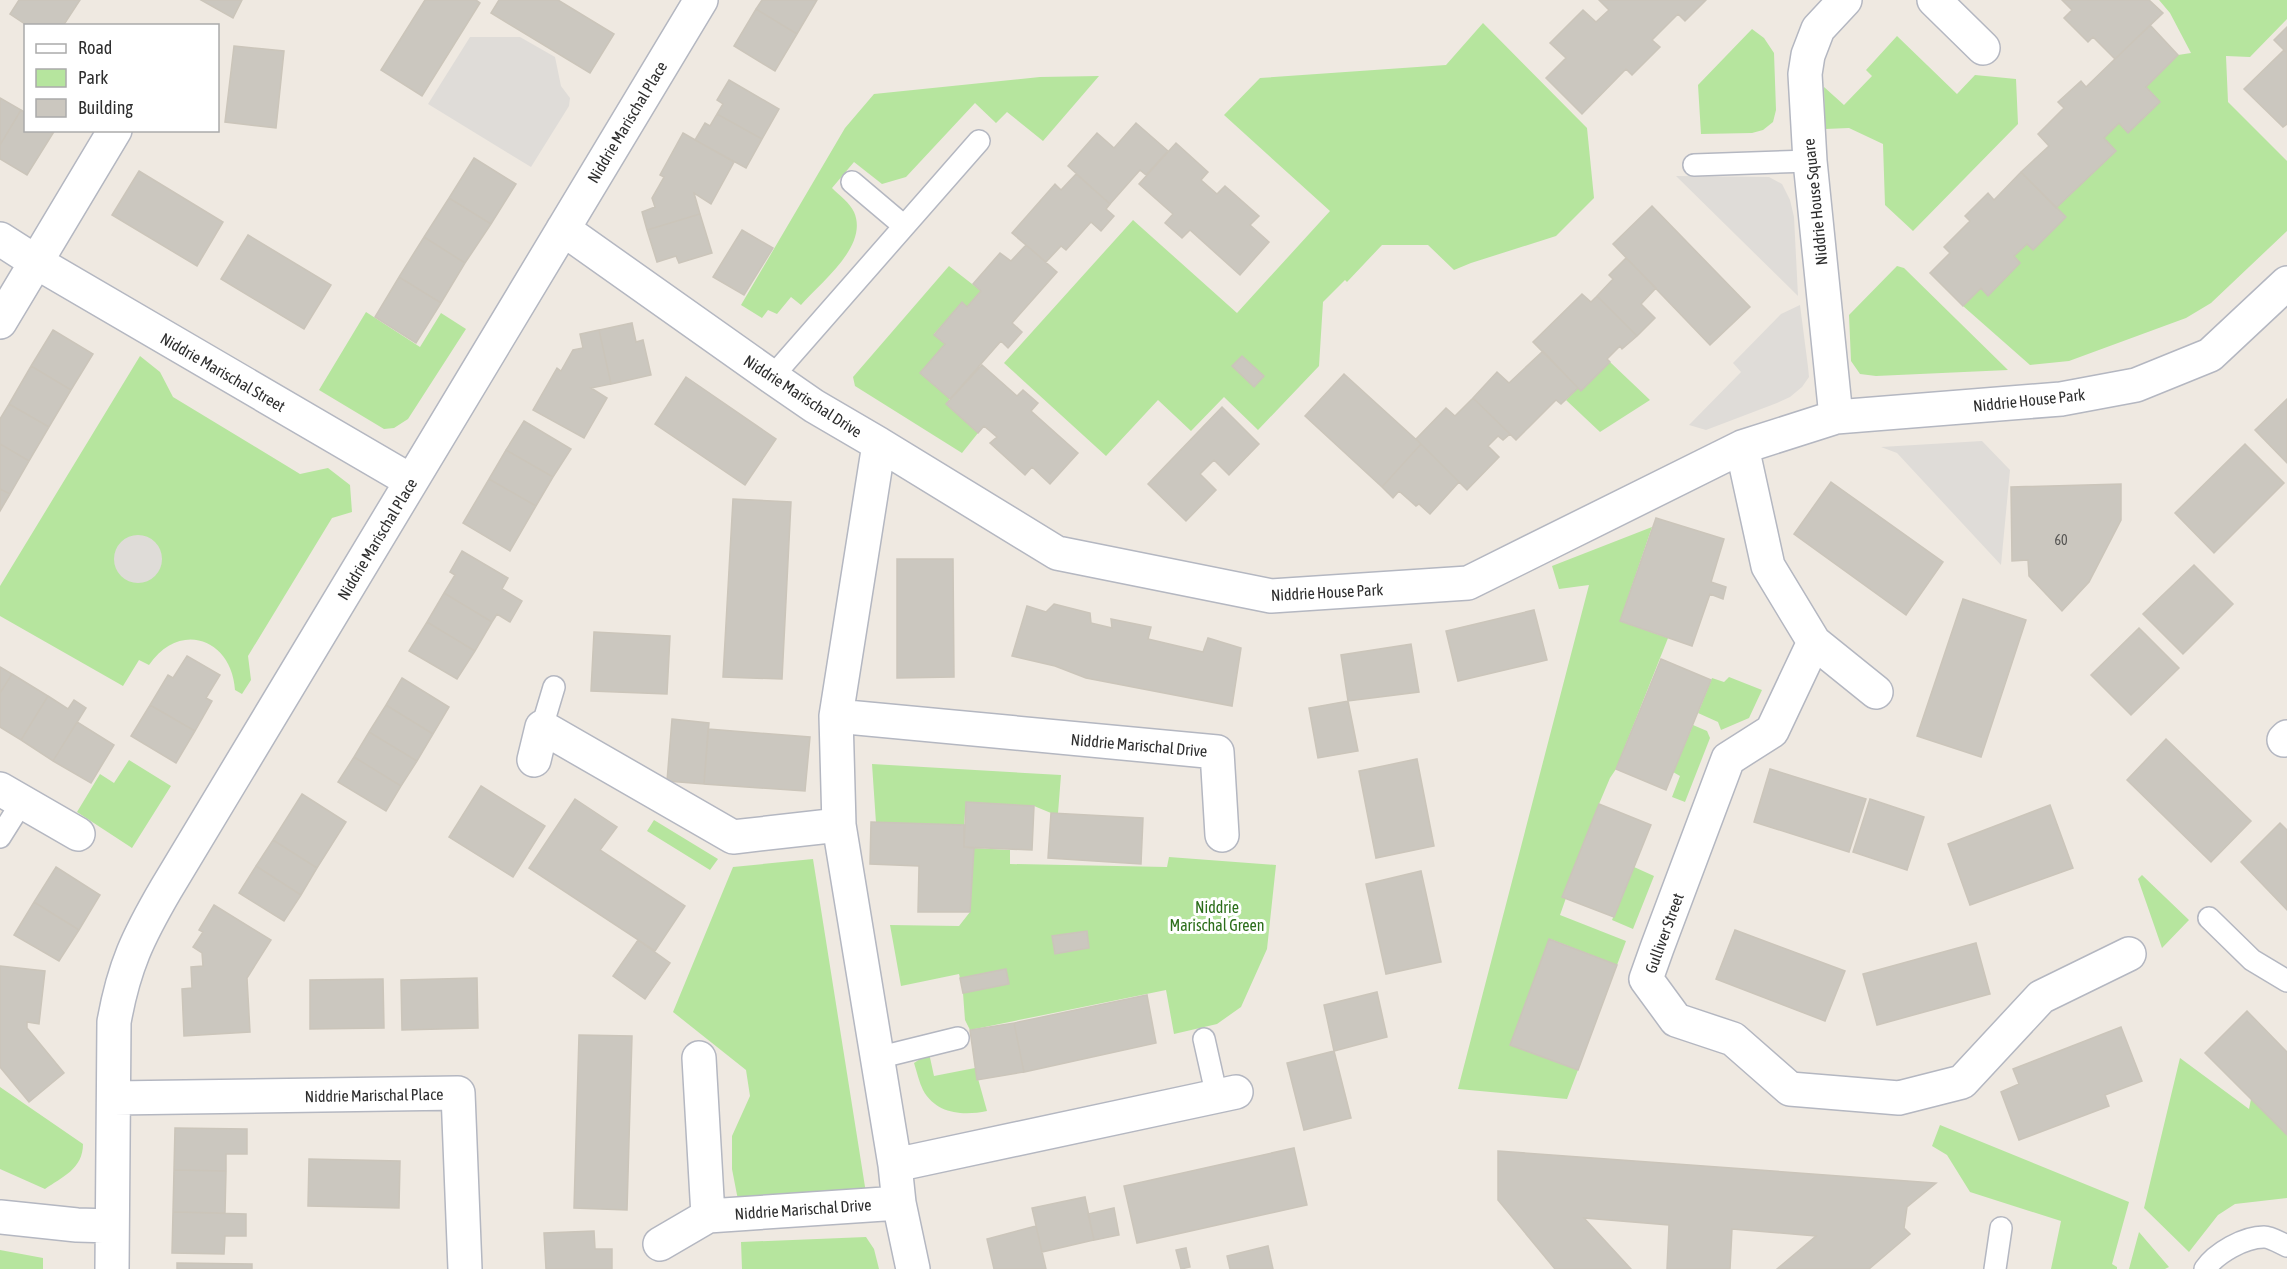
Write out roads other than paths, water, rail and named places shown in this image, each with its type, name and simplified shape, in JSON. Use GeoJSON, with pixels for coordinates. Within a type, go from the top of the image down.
{"type":"FeatureCollection","features":[{"type":"Feature","properties":{"kind":"street","name":"Niddrie Marischal Place"},"geometry":{"type":"LineString","coordinates":[[112,1269],[114,1022],[120,986],[130,954],[161,897],[700,0]]}},
{"type":"Feature","properties":{"kind":"street","name":"Niddrie House Square"},"geometry":{"type":"LineString","coordinates":[[1836,417],[1810,161],[1805,74],[1808,55],[1818,29],[1845,0]]}},
{"type":"Feature","properties":{"kind":"street"},"geometry":{"type":"LineString","coordinates":[[1934,0],[1983,48]]}},
{"type":"Feature","properties":{"kind":"street"},"geometry":{"type":"LineString","coordinates":[[0,322],[114,132]]}},
{"type":"Feature","properties":{"kind":"street","name":"Niddrie Marischal Drive"},"geometry":{"type":"LineString","coordinates":[[563,229],[814,406],[879,444],[836,716],[838,825],[895,1165],[899,1203],[913,1269]]}},
{"type":"Feature","properties":{"kind":"street","name":"Niddrie Marischal Street"},"geometry":{"type":"LineString","coordinates":[[0,239],[411,481]]}},
{"type":"Feature","properties":{"kind":"street","name":"Niddrie House Park"},"geometry":{"type":"LineString","coordinates":[[879,444],[1057,553],[1271,596],[1467,583],[1742,447],[1836,417],[2061,399],[2136,385],[2210,355],[2285,290]]}},
{"type":"Feature","properties":{"kind":"street"},"geometry":{"type":"LineString","coordinates":[[1742,447],[1768,566],[1814,642],[1876,692]]}},
{"type":"Feature","properties":{"kind":"street","name":"Gulliver Street"},"geometry":{"type":"LineString","coordinates":[[1814,642],[1772,731],[1728,759],[1646,979],[1676,1020],[1733,1039],[1790,1089],[1899,1098],[1962,1082],[2041,997],[2129,954]]}},
{"type":"Feature","properties":{"kind":"street","name":"Niddrie Marischal Drive"},"geometry":{"type":"LineString","coordinates":[[836,716],[1217,752],[1222,835]]}},
{"type":"Feature","properties":{"kind":"street"},"geometry":{"type":"LineString","coordinates":[[534,760],[542,727],[734,837],[838,825]]}},
{"type":"Feature","properties":{"kind":"street"},"geometry":{"type":"LineString","coordinates":[[11,796],[78,834]]}},
{"type":"Feature","properties":{"kind":"street"},"geometry":{"type":"LineString","coordinates":[[699,1058],[708,1216]]}},
{"type":"Feature","properties":{"kind":"street","name":"Niddrie Marischal Place"},"geometry":{"type":"LineString","coordinates":[[114,1098],[458,1094],[465,1269]]}},
{"type":"Feature","properties":{"kind":"street"},"geometry":{"type":"LineString","coordinates":[[895,1165],[1227,1094]]}},
{"type":"Feature","properties":{"kind":"street","name":"Niddrie Marischal Drive"},"geometry":{"type":"LineString","coordinates":[[660,1244],[708,1216],[899,1203]]}},
{"type":"Feature","properties":{"kind":"street"},"geometry":{"type":"LineString","coordinates":[[0,1217],[77,1225],[112,1226]]}},
{"type":"Feature","properties":{"kind":"lane"},"geometry":{"type":"LineString","coordinates":[[772,377],[979,141]]}},
{"type":"Feature","properties":{"kind":"lane"},"geometry":{"type":"LineString","coordinates":[[1694,165],[1810,161]]}},
{"type":"Feature","properties":{"kind":"lane"},"geometry":{"type":"LineString","coordinates":[[852,182],[904,226]]}},
{"type":"Feature","properties":{"kind":"lane"},"geometry":{"type":"LineString","coordinates":[[542,727],[554,687]]}},
{"type":"Feature","properties":{"kind":"lane"},"geometry":{"type":"LineString","coordinates":[[0,837],[11,796]]}},
{"type":"Feature","properties":{"kind":"lane"},"geometry":{"type":"LineString","coordinates":[[2209,918],[2252,960],[2287,981]]}},
{"type":"Feature","properties":{"kind":"lane"},"geometry":{"type":"LineString","coordinates":[[877,1058],[958,1038]]}},
{"type":"Feature","properties":{"kind":"lane"},"geometry":{"type":"LineString","coordinates":[[1204,1039],[1227,1094]]}},
{"type":"Feature","properties":{"kind":"lane"},"geometry":{"type":"LineString","coordinates":[[1995,1269],[2001,1228]]}},
{"type":"Feature","properties":{"kind":"lane"},"geometry":{"type":"LineString","coordinates":[[2205,1269],[2210,1262],[2234,1244],[2265,1237],[2287,1246]]}},
{"type":"Feature","properties":{"kind":"park label","name":"Niddrie Marischal Green"},"geometry":{"type":"Point","coordinates":[1217,916]}}]}
